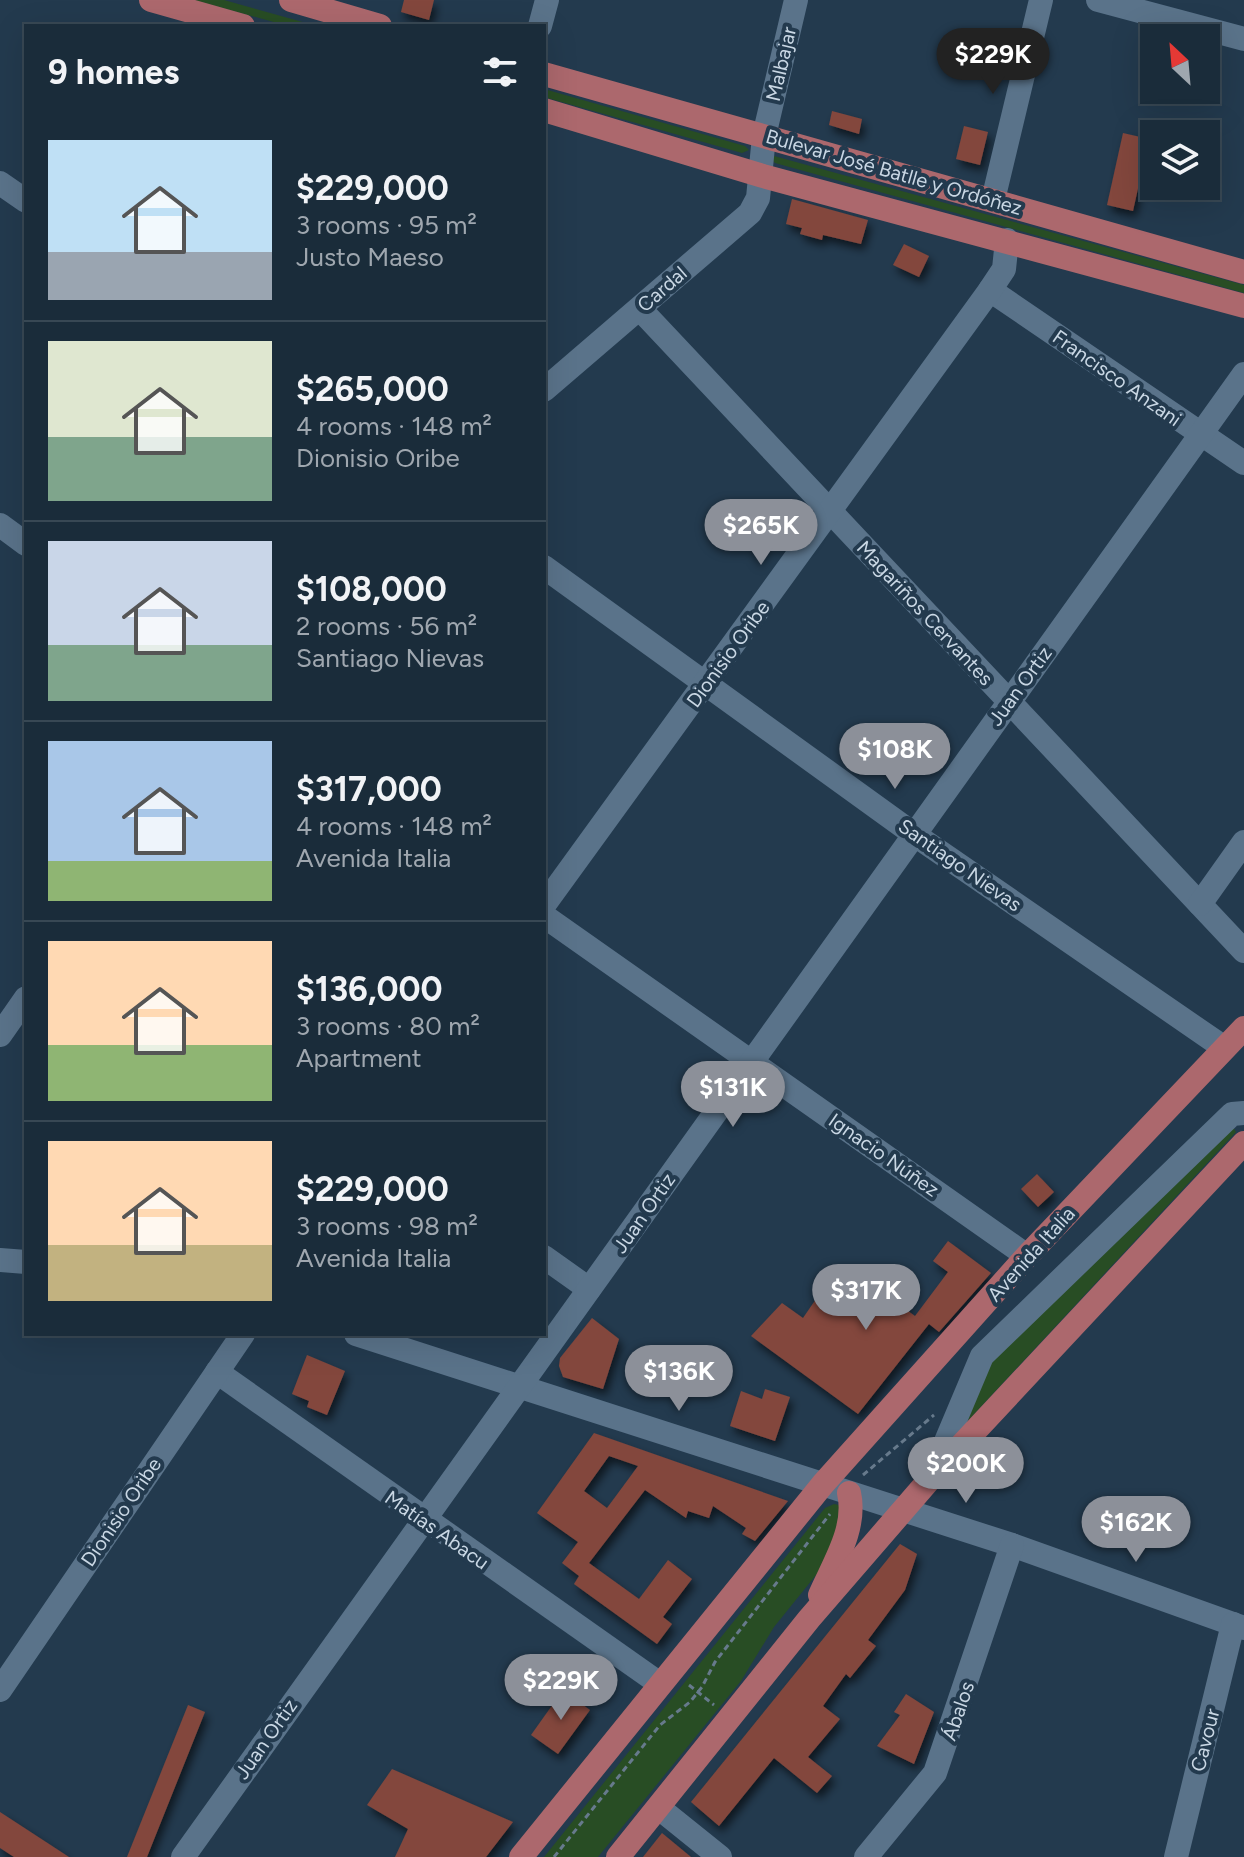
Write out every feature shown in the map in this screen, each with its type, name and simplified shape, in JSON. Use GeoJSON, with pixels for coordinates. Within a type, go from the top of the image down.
{"type":"FeatureCollection","features":[{"type":"Feature","properties":{"kind":"main road"},"geometry":{"type":"LineString","coordinates":[[151,0],[236,24]]}},
{"type":"Feature","properties":{"kind":"main road"},"geometry":{"type":"LineString","coordinates":[[291,0],[373,24]]}},
{"type":"Feature","properties":{"kind":"main road","name":"Bulevar José Batlle y Ordóñez"},"geometry":{"type":"LineString","coordinates":[[546,75],[1244,272]]}},
{"type":"Feature","properties":{"kind":"main road","name":"Bulevar José Batlle y Ordóñez"},"geometry":{"type":"LineString","coordinates":[[546,111],[763,176],[1244,306]]}},
{"type":"Feature","properties":{"kind":"main road","name":"Avenida Italia"},"geometry":{"type":"LineString","coordinates":[[521,1857],[823,1484],[1027,1256],[1244,1028]]}},
{"type":"Feature","properties":{"kind":"main road","name":"Avenida Italia"},"geometry":{"type":"LineString","coordinates":[[618,1857],[809,1619],[930,1479],[1244,1143]]}},
{"type":"Feature","properties":{"kind":"main road"},"geometry":{"type":"LineString","coordinates":[[809,1619],[850,1525],[853,1507],[849,1493]]}},
{"type":"Feature","properties":{"kind":"street"},"geometry":{"type":"LineString","coordinates":[[541,24],[547,0]]}},
{"type":"Feature","properties":{"kind":"street","name":"Malbajar"},"geometry":{"type":"LineString","coordinates":[[763,176],[764,136],[796,0]]}},
{"type":"Feature","properties":{"kind":"street"},"geometry":{"type":"LineString","coordinates":[[993,200],[1041,0]]}},
{"type":"Feature","properties":{"kind":"street"},"geometry":{"type":"LineString","coordinates":[[1098,0],[1244,39]]}},
{"type":"Feature","properties":{"kind":"street","name":"Cardal"},"geometry":{"type":"LineString","coordinates":[[546,388],[750,213],[758,198],[763,176]]}},
{"type":"Feature","properties":{"kind":"street"},"geometry":{"type":"LineString","coordinates":[[0,183],[24,200]]}},
{"type":"Feature","properties":{"kind":"street","name":"Dionisio Oribe"},"geometry":{"type":"LineString","coordinates":[[546,902],[990,290],[1004,269],[1007,240]]}},
{"type":"Feature","properties":{"kind":"street","name":"Francisco Anzani"},"geometry":{"type":"LineString","coordinates":[[990,290],[1201,437],[1244,463]]}},
{"type":"Feature","properties":{"kind":"street","name":"Magariños Cervantes"},"geometry":{"type":"LineString","coordinates":[[640,309],[1244,951]]}},
{"type":"Feature","properties":{"kind":"street","name":"Juan Ortiz"},"geometry":{"type":"LineString","coordinates":[[183,1857],[1244,374]]}},
{"type":"Feature","properties":{"kind":"street"},"geometry":{"type":"LineString","coordinates":[[0,525],[24,543]]}},
{"type":"Feature","properties":{"kind":"street","name":"Santiago Nievas"},"geometry":{"type":"LineString","coordinates":[[546,568],[915,835],[1223,1047]]}},
{"type":"Feature","properties":{"kind":"street"},"geometry":{"type":"LineString","coordinates":[[1200,904],[1244,842]]}},
{"type":"Feature","properties":{"kind":"street","name":"Ignacio Núñez"},"geometry":{"type":"LineString","coordinates":[[546,917],[1027,1256]]}},
{"type":"Feature","properties":{"kind":"street"},"geometry":{"type":"LineString","coordinates":[[0,1035],[14,1002]]}},
{"type":"Feature","properties":{"kind":"street","name":"Avenida Italia"},"geometry":{"type":"LineString","coordinates":[[930,1479],[982,1356],[1232,1114],[1244,1113]]}},
{"type":"Feature","properties":{"kind":"street"},"geometry":{"type":"LineString","coordinates":[[546,1258],[589,1289]]}},
{"type":"Feature","properties":{"kind":"street"},"geometry":{"type":"LineString","coordinates":[[0,1260],[24,1262]]}},
{"type":"Feature","properties":{"kind":"street","name":"Dionisio Oribe"},"geometry":{"type":"LineString","coordinates":[[0,1690],[242,1336]]}},
{"type":"Feature","properties":{"kind":"street"},"geometry":{"type":"LineString","coordinates":[[362,1336],[1012,1545],[1239,1626]]}},
{"type":"Feature","properties":{"kind":"street","name":"Matías Abacu"},"geometry":{"type":"LineString","coordinates":[[217,1372],[660,1684]]}},
{"type":"Feature","properties":{"kind":"street","name":"Ábalos"},"geometry":{"type":"LineString","coordinates":[[866,1857],[935,1773],[1012,1545]]}},
{"type":"Feature","properties":{"kind":"street","name":"Cavour"},"geometry":{"type":"LineString","coordinates":[[1176,1857],[1239,1626]]}},
{"type":"Feature","properties":{"kind":"street"},"geometry":{"type":"LineString","coordinates":[[659,1808],[720,1857]]}},
{"type":"Feature","properties":{"kind":"path"},"geometry":{"type":"LineString","coordinates":[[554,1857],[660,1725],[697,1692],[715,1662],[819,1525],[868,1469],[939,1409]]}},
{"type":"Feature","properties":{"kind":"path"},"geometry":{"type":"LineString","coordinates":[[660,1684],[684,1682],[730,1717]]}},
{"type":"Feature","properties":{"kind":"green space"},"geometry":{"type":"Polygon","coordinates":[[[194,0],[224,0],[310,24],[281,24],[194,0]]]}},
{"type":"Feature","properties":{"kind":"green space"},"geometry":{"type":"Polygon","coordinates":[[[546,90],[745,146],[749,150],[742,153],[546,98],[546,90]]]}},
{"type":"Feature","properties":{"kind":"green space"},"geometry":{"type":"Polygon","coordinates":[[[774,156],[1244,285],[1244,293],[775,163],[772,160],[774,156]]]}},
{"type":"Feature","properties":{"kind":"green space"},"geometry":{"type":"Polygon","coordinates":[[[1233,1127],[1236,1132],[963,1426],[988,1358],[1233,1127]]]}},
{"type":"Feature","properties":{"kind":"green space"},"geometry":{"type":"Polygon","coordinates":[[[834,1504],[843,1506],[829,1559],[774,1627],[741,1681],[598,1857],[544,1857],[825,1508],[834,1504]]]}},
{"type":"Feature","properties":{"kind":"building"},"geometry":{"type":"Polygon","coordinates":[[[404,0],[434,0],[429,20],[401,12],[404,0]]]}},
{"type":"Feature","properties":{"kind":"building"},"geometry":{"type":"Polygon","coordinates":[[[832,111],[862,119],[859,134],[829,125],[832,111]]]}},
{"type":"Feature","properties":{"kind":"building"},"geometry":{"type":"Polygon","coordinates":[[[964,126],[988,132],[980,165],[956,159],[964,126]]]}},
{"type":"Feature","properties":{"kind":"building"},"geometry":{"type":"Polygon","coordinates":[[[1123,133],[1140,137],[1140,180],[1133,211],[1107,205],[1123,133]]]}},
{"type":"Feature","properties":{"kind":"building"},"geometry":{"type":"Polygon","coordinates":[[[792,199],[868,220],[861,244],[823,235],[822,240],[800,234],[802,228],[786,224],[792,199]]]}},
{"type":"Feature","properties":{"kind":"building"},"geometry":{"type":"Polygon","coordinates":[[[904,244],[929,256],[919,277],[893,265],[904,244]]]}},
{"type":"Feature","properties":{"kind":"building"},"geometry":{"type":"Polygon","coordinates":[[[1037,1174],[1054,1192],[1038,1207],[1021,1189],[1037,1174]]]}},
{"type":"Feature","properties":{"kind":"building"},"geometry":{"type":"Polygon","coordinates":[[[948,1241],[991,1273],[939,1332],[929,1324],[858,1414],[751,1336],[782,1303],[803,1318],[816,1299],[830,1309],[842,1291],[861,1304],[876,1287],[915,1316],[948,1272],[933,1261],[948,1241]]]}},
{"type":"Feature","properties":{"kind":"building"},"geometry":{"type":"Polygon","coordinates":[[[592,1318],[619,1339],[603,1389],[563,1377],[559,1366],[560,1358],[592,1318]]]}},
{"type":"Feature","properties":{"kind":"building"},"geometry":{"type":"Polygon","coordinates":[[[307,1355],[345,1371],[327,1415],[307,1407],[309,1401],[292,1394],[307,1355]]]}},
{"type":"Feature","properties":{"kind":"building"},"geometry":{"type":"Polygon","coordinates":[[[765,1389],[790,1397],[775,1441],[730,1426],[741,1391],[762,1399],[765,1389]]]}},
{"type":"Feature","properties":{"kind":"building"},"geometry":{"type":"Polygon","coordinates":[[[594,1433],[788,1501],[755,1541],[742,1534],[746,1528],[713,1506],[709,1518],[688,1511],[686,1518],[645,1490],[589,1563],[639,1599],[668,1560],[692,1579],[663,1617],[672,1624],[657,1644],[574,1584],[579,1576],[562,1563],[578,1542],[537,1513],[594,1433]],[[609,1456],[584,1491],[607,1508],[638,1466],[609,1456]]]}},
{"type":"Feature","properties":{"kind":"building"},"geometry":{"type":"Polygon","coordinates":[[[900,1544],[917,1554],[905,1590],[868,1640],[876,1646],[850,1678],[846,1674],[823,1706],[840,1719],[808,1757],[832,1776],[817,1793],[774,1758],[719,1826],[691,1802],[900,1544]]]}},
{"type":"Feature","properties":{"kind":"building"},"geometry":{"type":"Polygon","coordinates":[[[563,1690],[590,1710],[558,1754],[531,1735],[563,1690]]]}},
{"type":"Feature","properties":{"kind":"building"},"geometry":{"type":"Polygon","coordinates":[[[906,1694],[934,1712],[914,1764],[877,1746],[900,1715],[894,1712],[906,1694]]]}},
{"type":"Feature","properties":{"kind":"building"},"geometry":{"type":"Polygon","coordinates":[[[188,1705],[205,1712],[147,1857],[127,1857],[188,1705]]]}},
{"type":"Feature","properties":{"kind":"building"},"geometry":{"type":"Polygon","coordinates":[[[392,1769],[513,1822],[486,1857],[395,1857],[408,1829],[367,1805],[392,1769]]]}},
{"type":"Feature","properties":{"kind":"building"},"geometry":{"type":"Polygon","coordinates":[[[0,1812],[69,1857],[14,1857],[0,1848],[0,1812]]]}},
{"type":"Feature","properties":{"kind":"building"},"geometry":{"type":"Polygon","coordinates":[[[662,1833],[691,1857],[643,1857],[662,1833]]]}}]}
